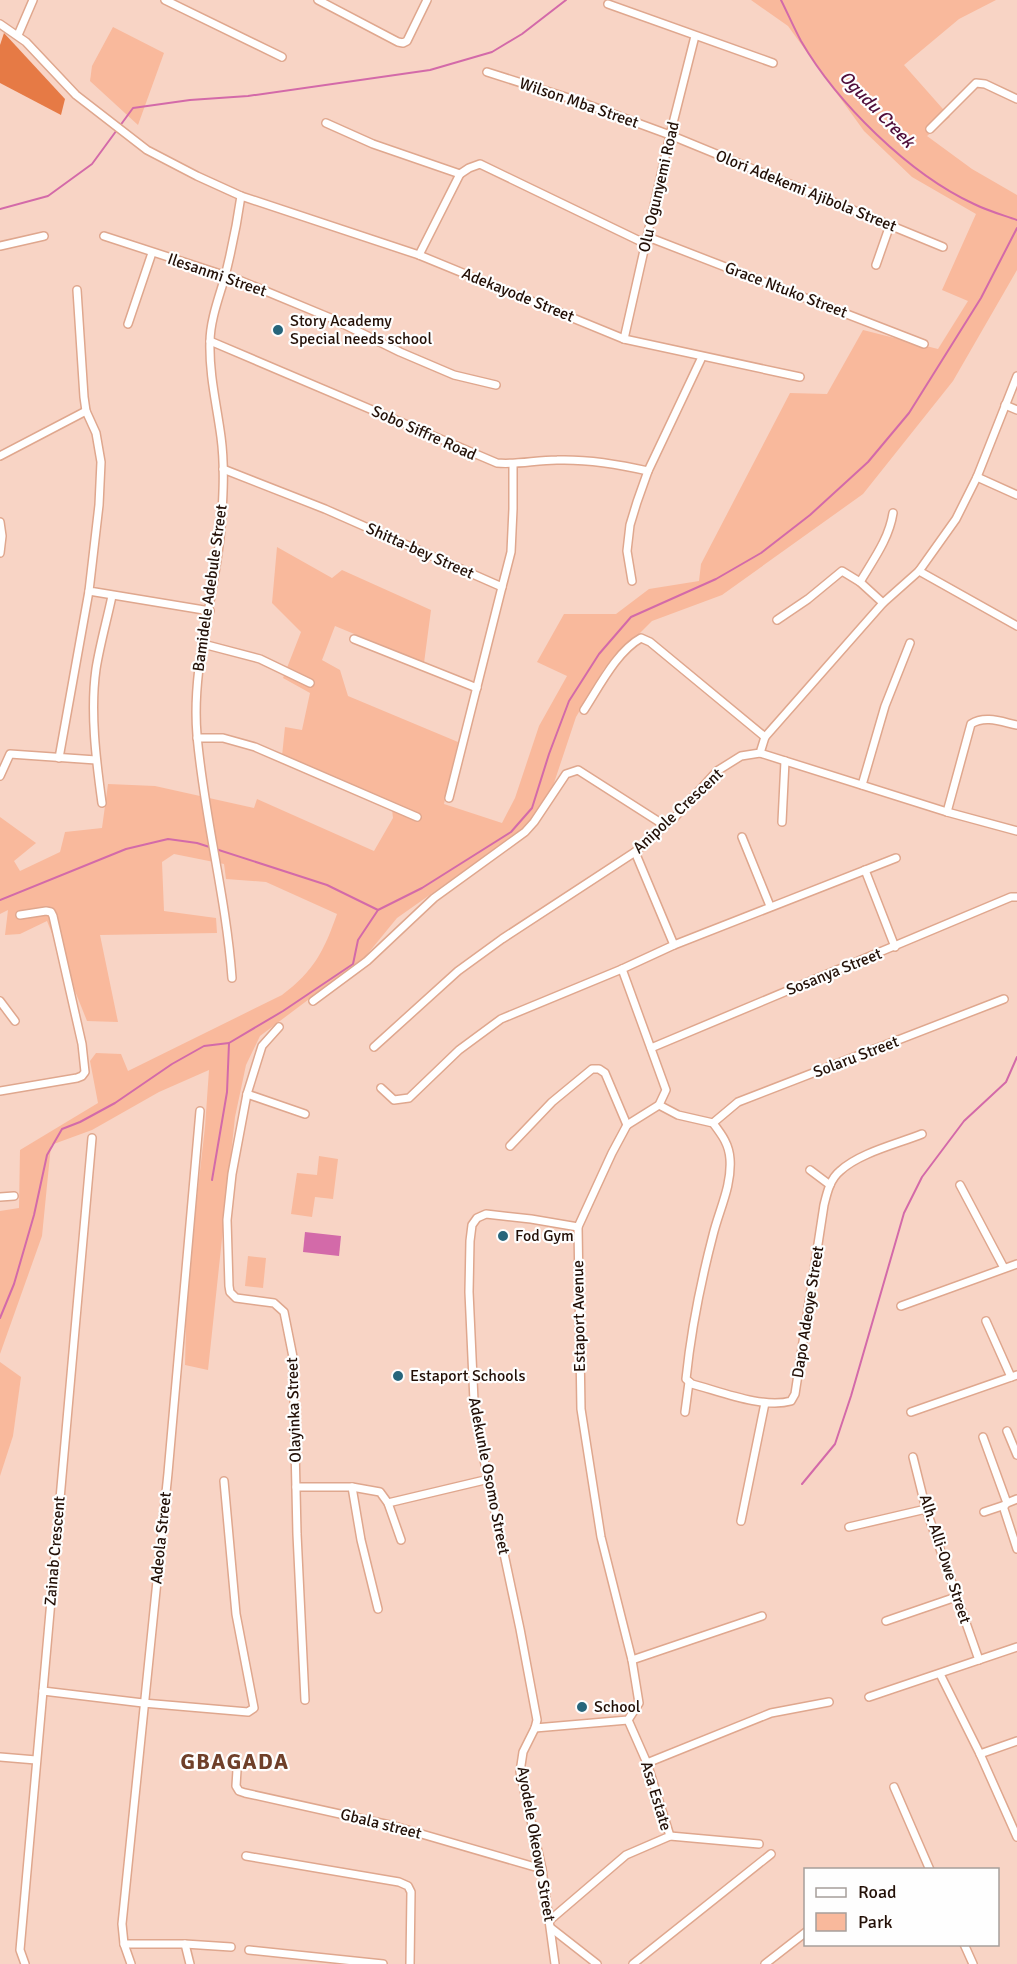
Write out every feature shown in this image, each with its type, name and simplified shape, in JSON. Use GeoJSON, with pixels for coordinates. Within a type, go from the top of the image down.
{"type":"FeatureCollection","features":[{"type":"Feature","properties":{"kind":"street"},"geometry":{"type":"LineString","coordinates":[[18,35],[33,0]]}},
{"type":"Feature","properties":{"kind":"street"},"geometry":{"type":"LineString","coordinates":[[165,0],[282,57]]}},
{"type":"Feature","properties":{"kind":"street"},"geometry":{"type":"LineString","coordinates":[[318,0],[403,43],[407,41],[427,0]]}},
{"type":"Feature","properties":{"kind":"street"},"geometry":{"type":"LineString","coordinates":[[608,4],[773,63]]}},
{"type":"Feature","properties":{"kind":"street"},"geometry":{"type":"LineString","coordinates":[[0,24],[18,35],[76,95],[147,150],[241,196]]}},
{"type":"Feature","properties":{"kind":"street","name":"Olu Ogunyemi Road"},"geometry":{"type":"LineString","coordinates":[[624,339],[695,36]]}},
{"type":"Feature","properties":{"kind":"street","name":"Wilson Mba Street"},"geometry":{"type":"LineString","coordinates":[[487,72],[574,100],[670,135]]}},
{"type":"Feature","properties":{"kind":"street"},"geometry":{"type":"LineString","coordinates":[[930,129],[976,83],[985,84],[1017,99]]}},
{"type":"Feature","properties":{"kind":"street"},"geometry":{"type":"LineString","coordinates":[[326,123],[373,144],[460,174],[419,255]]}},
{"type":"Feature","properties":{"kind":"street","name":"Olori Adekemi Ajibola Street"},"geometry":{"type":"LineString","coordinates":[[670,135],[943,247]]}},
{"type":"Feature","properties":{"kind":"street","name":"Grace Ntuko Street"},"geometry":{"type":"LineString","coordinates":[[460,174],[480,164],[486,165],[528,188],[647,241],[924,344]]}},
{"type":"Feature","properties":{"kind":"street","name":"Adekayode Street"},"geometry":{"type":"LineString","coordinates":[[241,196],[419,255],[624,339],[800,377]]}},
{"type":"Feature","properties":{"kind":"street","name":"Bamidele Adebule Street"},"geometry":{"type":"LineString","coordinates":[[232,978],[229,936],[208,822],[197,738],[197,693],[221,529],[224,469],[211,372],[210,341],[241,196]]}},
{"type":"Feature","properties":{"kind":"street"},"geometry":{"type":"LineString","coordinates":[[876,264],[890,225]]}},
{"type":"Feature","properties":{"kind":"street"},"geometry":{"type":"LineString","coordinates":[[0,246],[44,236]]}},
{"type":"Feature","properties":{"kind":"street","name":"Ilesanmi Street"},"geometry":{"type":"LineString","coordinates":[[104,236],[225,276],[333,320],[454,375],[496,385]]}},
{"type":"Feature","properties":{"kind":"street"},"geometry":{"type":"LineString","coordinates":[[128,324],[152,253]]}},
{"type":"Feature","properties":{"kind":"street"},"geometry":{"type":"LineString","coordinates":[[59,758],[89,591],[99,506],[101,462],[96,433],[86,411],[77,290]]}},
{"type":"Feature","properties":{"kind":"street","name":"Sobo Siffre Road"},"geometry":{"type":"LineString","coordinates":[[210,341],[497,464],[513,465],[580,459],[648,471]]}},
{"type":"Feature","properties":{"kind":"street"},"geometry":{"type":"LineString","coordinates":[[632,581],[627,551],[630,525],[648,471],[702,357]]}},
{"type":"Feature","properties":{"kind":"street"},"geometry":{"type":"LineString","coordinates":[[1017,376],[977,477],[956,519],[919,571],[883,603],[765,736],[760,753],[947,812],[1017,831]]}},
{"type":"Feature","properties":{"kind":"street"},"geometry":{"type":"LineString","coordinates":[[1005,405],[1017,410]]}},
{"type":"Feature","properties":{"kind":"street"},"geometry":{"type":"LineString","coordinates":[[0,456],[86,411]]}},
{"type":"Feature","properties":{"kind":"street"},"geometry":{"type":"LineString","coordinates":[[449,798],[511,552],[513,465]]}},
{"type":"Feature","properties":{"kind":"street","name":"Shitta-bey Street"},"geometry":{"type":"LineString","coordinates":[[224,469],[325,509],[502,587]]}},
{"type":"Feature","properties":{"kind":"street"},"geometry":{"type":"LineString","coordinates":[[977,477],[1017,495]]}},
{"type":"Feature","properties":{"kind":"street"},"geometry":{"type":"LineString","coordinates":[[860,582],[884,543],[893,513]]}},
{"type":"Feature","properties":{"kind":"street"},"geometry":{"type":"LineString","coordinates":[[0,522],[2,537],[0,553]]}},
{"type":"Feature","properties":{"kind":"street"},"geometry":{"type":"LineString","coordinates":[[777,620],[808,599],[842,571],[860,582],[883,603]]}},
{"type":"Feature","properties":{"kind":"street"},"geometry":{"type":"LineString","coordinates":[[919,571],[1017,626]]}},
{"type":"Feature","properties":{"kind":"street"},"geometry":{"type":"LineString","coordinates":[[89,591],[210,611]]}},
{"type":"Feature","properties":{"kind":"street"},"geometry":{"type":"LineString","coordinates":[[102,803],[96,760],[94,694],[96,670],[112,596]]}},
{"type":"Feature","properties":{"kind":"street"},"geometry":{"type":"LineString","coordinates":[[585,710],[608,672],[633,643],[641,638],[650,642],[765,736]]}},
{"type":"Feature","properties":{"kind":"street"},"geometry":{"type":"LineString","coordinates":[[354,639],[477,688]]}},
{"type":"Feature","properties":{"kind":"street"},"geometry":{"type":"LineString","coordinates":[[862,785],[885,706],[910,643]]}},
{"type":"Feature","properties":{"kind":"street"},"geometry":{"type":"LineString","coordinates":[[203,644],[260,659],[310,683]]}},
{"type":"Feature","properties":{"kind":"street"},"geometry":{"type":"LineString","coordinates":[[947,812],[971,724],[978,719],[987,719],[1017,725]]}},
{"type":"Feature","properties":{"kind":"street"},"geometry":{"type":"LineString","coordinates":[[197,738],[223,738],[255,747],[417,817]]}},
{"type":"Feature","properties":{"kind":"street","name":"Anipole Crescent"},"geometry":{"type":"LineString","coordinates":[[374,1047],[467,965],[502,939],[635,852],[676,816],[717,771],[741,756],[760,753]]}},
{"type":"Feature","properties":{"kind":"street"},"geometry":{"type":"LineString","coordinates":[[0,776],[10,754],[96,760]]}},
{"type":"Feature","properties":{"kind":"street"},"geometry":{"type":"LineString","coordinates":[[782,822],[785,761]]}},
{"type":"Feature","properties":{"kind":"street"},"geometry":{"type":"LineString","coordinates":[[313,1001],[367,961],[434,898],[525,832],[540,814],[566,774],[571,771],[578,770],[664,825]]}},
{"type":"Feature","properties":{"kind":"street"},"geometry":{"type":"LineString","coordinates":[[742,837],[770,906]]}},
{"type":"Feature","properties":{"kind":"street"},"geometry":{"type":"LineString","coordinates":[[635,852],[674,945]]}},
{"type":"Feature","properties":{"kind":"street"},"geometry":{"type":"LineString","coordinates":[[381,1088],[394,1100],[409,1098],[459,1050],[501,1019],[674,945],[896,858]]}},
{"type":"Feature","properties":{"kind":"street"},"geometry":{"type":"LineString","coordinates":[[865,870],[895,947]]}},
{"type":"Feature","properties":{"kind":"street","name":"Sosanya Street"},"geometry":{"type":"LineString","coordinates":[[651,1048],[1011,897],[1017,897]]}},
{"type":"Feature","properties":{"kind":"street"},"geometry":{"type":"LineString","coordinates":[[0,1091],[77,1078],[85,1072],[82,1044],[53,916],[51,912],[46,911],[20,915]]}},
{"type":"Feature","properties":{"kind":"street"},"geometry":{"type":"LineString","coordinates":[[622,969],[666,1090],[659,1105],[678,1115],[713,1123],[727,1142],[730,1159],[729,1184],[713,1234],[704,1273],[687,1370],[686,1379],[690,1382],[685,1412]]}},
{"type":"Feature","properties":{"kind":"street","name":"Solaru Street"},"geometry":{"type":"LineString","coordinates":[[713,1123],[738,1102],[1004,999]]}},
{"type":"Feature","properties":{"kind":"street"},"geometry":{"type":"LineString","coordinates":[[0,1001],[15,1022]]}},
{"type":"Feature","properties":{"kind":"street","name":"Olayinka Street"},"geometry":{"type":"LineString","coordinates":[[279,1027],[262,1046],[247,1094],[232,1174],[227,1220],[229,1286],[230,1292],[236,1298],[274,1303],[284,1312],[293,1357],[305,1700]]}},
{"type":"Feature","properties":{"kind":"street"},"geometry":{"type":"LineString","coordinates":[[510,1146],[552,1102],[592,1069],[599,1069],[605,1073],[627,1125]]}},
{"type":"Feature","properties":{"kind":"street"},"geometry":{"type":"LineString","coordinates":[[247,1094],[305,1114]]}},
{"type":"Feature","properties":{"kind":"street","name":"Estaport Avenue"},"geometry":{"type":"LineString","coordinates":[[628,1720],[639,1703],[632,1660],[601,1537],[581,1409],[578,1227],[627,1125],[659,1105]]}},
{"type":"Feature","properties":{"kind":"street","name":"Adeola Street"},"geometry":{"type":"LineString","coordinates":[[131,1964],[124,1944],[122,1924],[168,1473],[200,1111]]}},
{"type":"Feature","properties":{"kind":"street","name":"Dapo Adeoye Street"},"geometry":{"type":"LineString","coordinates":[[690,1382],[765,1403],[782,1404],[790,1401],[795,1394],[824,1205],[830,1185],[839,1171],[857,1160],[922,1134]]}},
{"type":"Feature","properties":{"kind":"street","name":"Zainab Crescent"},"geometry":{"type":"LineString","coordinates":[[25,1964],[20,1950],[92,1138]]}},
{"type":"Feature","properties":{"kind":"street"},"geometry":{"type":"LineString","coordinates":[[810,1170],[830,1185]]}},
{"type":"Feature","properties":{"kind":"street"},"geometry":{"type":"LineString","coordinates":[[960,1185],[1004,1268]]}},
{"type":"Feature","properties":{"kind":"street"},"geometry":{"type":"LineString","coordinates":[[0,1197],[14,1196]]}},
{"type":"Feature","properties":{"kind":"street","name":"Adekunle Osomo Street"},"geometry":{"type":"LineString","coordinates":[[535,1728],[537,1720],[520,1629],[479,1436],[473,1388],[469,1292],[472,1225],[477,1218],[486,1214],[578,1227]]}},
{"type":"Feature","properties":{"kind":"street"},"geometry":{"type":"LineString","coordinates":[[902,1306],[1017,1264]]}},
{"type":"Feature","properties":{"kind":"street"},"geometry":{"type":"LineString","coordinates":[[911,1412],[1014,1376],[986,1322]]}},
{"type":"Feature","properties":{"kind":"street"},"geometry":{"type":"LineString","coordinates":[[741,1521],[765,1403]]}},
{"type":"Feature","properties":{"kind":"street"},"geometry":{"type":"LineString","coordinates":[[1006,1431],[1017,1455]]}},
{"type":"Feature","properties":{"kind":"street"},"geometry":{"type":"LineString","coordinates":[[982,1437],[1017,1549]]}},
{"type":"Feature","properties":{"kind":"street","name":"Alh. Alli-Owe Street"},"geometry":{"type":"LineString","coordinates":[[913,1457],[926,1509],[979,1660]]}},
{"type":"Feature","properties":{"kind":"street"},"geometry":{"type":"LineString","coordinates":[[388,1503],[489,1479]]}},
{"type":"Feature","properties":{"kind":"street"},"geometry":{"type":"LineString","coordinates":[[43,1691],[143,1704],[248,1712],[254,1708],[236,1614],[224,1481]]}},
{"type":"Feature","properties":{"kind":"street"},"geometry":{"type":"LineString","coordinates":[[296,1487],[352,1487],[380,1492],[388,1503],[401,1540]]}},
{"type":"Feature","properties":{"kind":"street"},"geometry":{"type":"LineString","coordinates":[[352,1487],[361,1540],[378,1609]]}},
{"type":"Feature","properties":{"kind":"street"},"geometry":{"type":"LineString","coordinates":[[984,1512],[1017,1499]]}},
{"type":"Feature","properties":{"kind":"street"},"geometry":{"type":"LineString","coordinates":[[849,1527],[926,1509]]}},
{"type":"Feature","properties":{"kind":"street"},"geometry":{"type":"LineString","coordinates":[[886,1621],[956,1597]]}},
{"type":"Feature","properties":{"kind":"street"},"geometry":{"type":"LineString","coordinates":[[632,1660],[762,1616]]}},
{"type":"Feature","properties":{"kind":"street"},"geometry":{"type":"LineString","coordinates":[[869,1697],[1017,1647]]}},
{"type":"Feature","properties":{"kind":"street"},"geometry":{"type":"LineString","coordinates":[[940,1674],[980,1754],[1017,1837]]}},
{"type":"Feature","properties":{"kind":"street"},"geometry":{"type":"LineString","coordinates":[[647,1762],[771,1713],[830,1702]]}},
{"type":"Feature","properties":{"kind":"street"},"geometry":{"type":"LineString","coordinates":[[535,1728],[628,1720]]}},
{"type":"Feature","properties":{"kind":"street","name":"Asa Estate"},"geometry":{"type":"LineString","coordinates":[[550,1920],[626,1855],[670,1836],[647,1762],[628,1720]]}},
{"type":"Feature","properties":{"kind":"street","name":"Ayodele Okeowo Street"},"geometry":{"type":"LineString","coordinates":[[535,1728],[523,1752],[520,1772],[543,1869],[555,1964]]}},
{"type":"Feature","properties":{"kind":"street"},"geometry":{"type":"LineString","coordinates":[[980,1754],[1017,1741]]}},
{"type":"Feature","properties":{"kind":"street"},"geometry":{"type":"LineString","coordinates":[[0,1757],[36,1760]]}},
{"type":"Feature","properties":{"kind":"street","name":"Gbala street"},"geometry":{"type":"LineString","coordinates":[[237,1770],[236,1786],[239,1791],[245,1793],[394,1826],[543,1869]]}},
{"type":"Feature","properties":{"kind":"street"},"geometry":{"type":"LineString","coordinates":[[894,1787],[930,1868]]}},
{"type":"Feature","properties":{"kind":"street"},"geometry":{"type":"LineString","coordinates":[[670,1836],[759,1844]]}},
{"type":"Feature","properties":{"kind":"street"},"geometry":{"type":"LineString","coordinates":[[633,1964],[771,1854]]}},
{"type":"Feature","properties":{"kind":"street"},"geometry":{"type":"LineString","coordinates":[[246,1856],[399,1882],[408,1886],[411,1892],[410,1964]]}},
{"type":"Feature","properties":{"kind":"street"},"geometry":{"type":"LineString","coordinates":[[552,1928],[597,1964]]}},
{"type":"Feature","properties":{"kind":"street"},"geometry":{"type":"LineString","coordinates":[[765,1964],[804,1934]]}},
{"type":"Feature","properties":{"kind":"street"},"geometry":{"type":"LineString","coordinates":[[124,1944],[231,1947]]}},
{"type":"Feature","properties":{"kind":"street"},"geometry":{"type":"LineString","coordinates":[[185,1944],[190,1964]]}},
{"type":"Feature","properties":{"kind":"street"},"geometry":{"type":"LineString","coordinates":[[965,1946],[973,1964]]}},
{"type":"Feature","properties":{"kind":"street"},"geometry":{"type":"LineString","coordinates":[[249,1950],[300,1960],[383,1964]]}},
{"type":"Feature","properties":{"kind":"green space"},"geometry":{"type":"Polygon","coordinates":[[[751,0],[996,0],[959,19],[904,65],[950,117],[927,136],[972,169],[1017,195],[1017,270],[953,381],[863,494],[722,595],[652,621],[604,669],[576,717],[549,798],[529,825],[397,918],[365,957],[260,1036],[246,1065],[235,1117],[208,1370],[185,1365],[187,1286],[209,1070],[159,1092],[92,1130],[51,1145],[42,1236],[0,1354],[0,1211],[19,1208],[20,1150],[98,1103],[90,1061],[96,1053],[121,1054],[128,1071],[282,995],[310,969],[317,959],[337,914],[266,882],[226,879],[224,864],[174,854],[162,862],[164,911],[216,918],[217,933],[100,935],[118,1022],[87,1021],[47,921],[20,934],[5,935],[8,910],[0,914],[0,817],[36,843],[14,861],[20,871],[60,852],[65,832],[102,828],[108,784],[155,786],[254,808],[257,799],[374,851],[393,818],[391,801],[282,756],[285,727],[302,730],[310,693],[283,678],[301,632],[272,603],[277,547],[332,578],[342,570],[431,610],[424,663],[335,626],[322,660],[340,670],[348,696],[458,742],[444,804],[502,823],[515,798],[539,726],[567,676],[537,662],[564,614],[616,614],[649,589],[699,581],[701,564],[790,393],[827,394],[863,330],[938,349],[968,301],[942,290],[976,214],[912,177],[864,131],[788,26],[751,0]]]}},
{"type":"Feature","properties":{"kind":"green space"},"geometry":{"type":"Polygon","coordinates":[[[113,27],[164,53],[138,125],[90,81],[92,66],[113,27]]]}},
{"type":"Feature","properties":{"kind":"green space"},"geometry":{"type":"Polygon","coordinates":[[[319,1156],[338,1159],[333,1199],[315,1197],[312,1217],[291,1214],[297,1173],[317,1175],[319,1156]]]}},
{"type":"Feature","properties":{"kind":"green space"},"geometry":{"type":"Polygon","coordinates":[[[248,1256],[266,1258],[263,1288],[245,1286],[248,1256]]]}},
{"type":"Feature","properties":{"kind":"green space"},"geometry":{"type":"Polygon","coordinates":[[[0,1362],[21,1377],[13,1436],[0,1476],[0,1362]]]}},
{"type":"Feature","properties":{"kind":"shaded area"},"geometry":{"type":"Polygon","coordinates":[[[4,33],[65,99],[61,115],[0,83],[0,45],[4,33]]]}},
{"type":"Feature","properties":{"kind":"shaded area"},"geometry":{"type":"Polygon","coordinates":[[[305,1232],[341,1236],[339,1256],[303,1252],[305,1232]]]}},
{"type":"Feature","properties":{"kind":"waterway"},"geometry":{"type":"LineString","coordinates":[[0,209],[48,196],[92,164],[133,108],[190,100],[248,96],[430,70],[492,52],[522,34],[566,0]]}},
{"type":"Feature","properties":{"kind":"waterway","name":"Ogudu Creek"},"geometry":{"type":"LineString","coordinates":[[781,0],[801,41],[816,65],[854,112],[900,156],[949,191],[979,206],[1017,220]]}},
{"type":"Feature","properties":{"kind":"waterway"},"geometry":{"type":"LineString","coordinates":[[0,1318],[14,1284],[34,1215],[47,1155],[62,1129],[115,1103],[172,1064],[204,1046],[229,1043],[283,1011],[353,964],[358,940],[378,910],[422,888],[511,832],[532,808],[569,701],[599,654],[631,617],[716,579],[761,553],[810,515],[868,462],[909,413],[981,298],[1017,228]]}},
{"type":"Feature","properties":{"kind":"waterway"},"geometry":{"type":"LineString","coordinates":[[0,900],[126,849],[168,839],[197,843],[327,885],[378,910]]}},
{"type":"Feature","properties":{"kind":"waterway"},"geometry":{"type":"LineString","coordinates":[[212,1180],[227,1092],[229,1043]]}},
{"type":"Feature","properties":{"kind":"waterway"},"geometry":{"type":"LineString","coordinates":[[802,1484],[835,1444],[904,1213],[922,1177],[964,1121],[1006,1082],[1017,1057]]}},
{"type":"Feature","properties":{"kind":"place","name":"Story Academy Special needs school"},"geometry":{"type":"Point","coordinates":[278,330]}},
{"type":"Feature","properties":{"kind":"place","name":"Fod Gym"},"geometry":{"type":"Point","coordinates":[503,1236]}},
{"type":"Feature","properties":{"kind":"place","name":"Estaport Schools"},"geometry":{"type":"Point","coordinates":[398,1376]}},
{"type":"Feature","properties":{"kind":"place","name":"School"},"geometry":{"type":"Point","coordinates":[582,1707]}},
{"type":"Feature","properties":{"kind":"district","name":"GBAGADA"},"geometry":{"type":"Point","coordinates":[235,1761]}}]}
